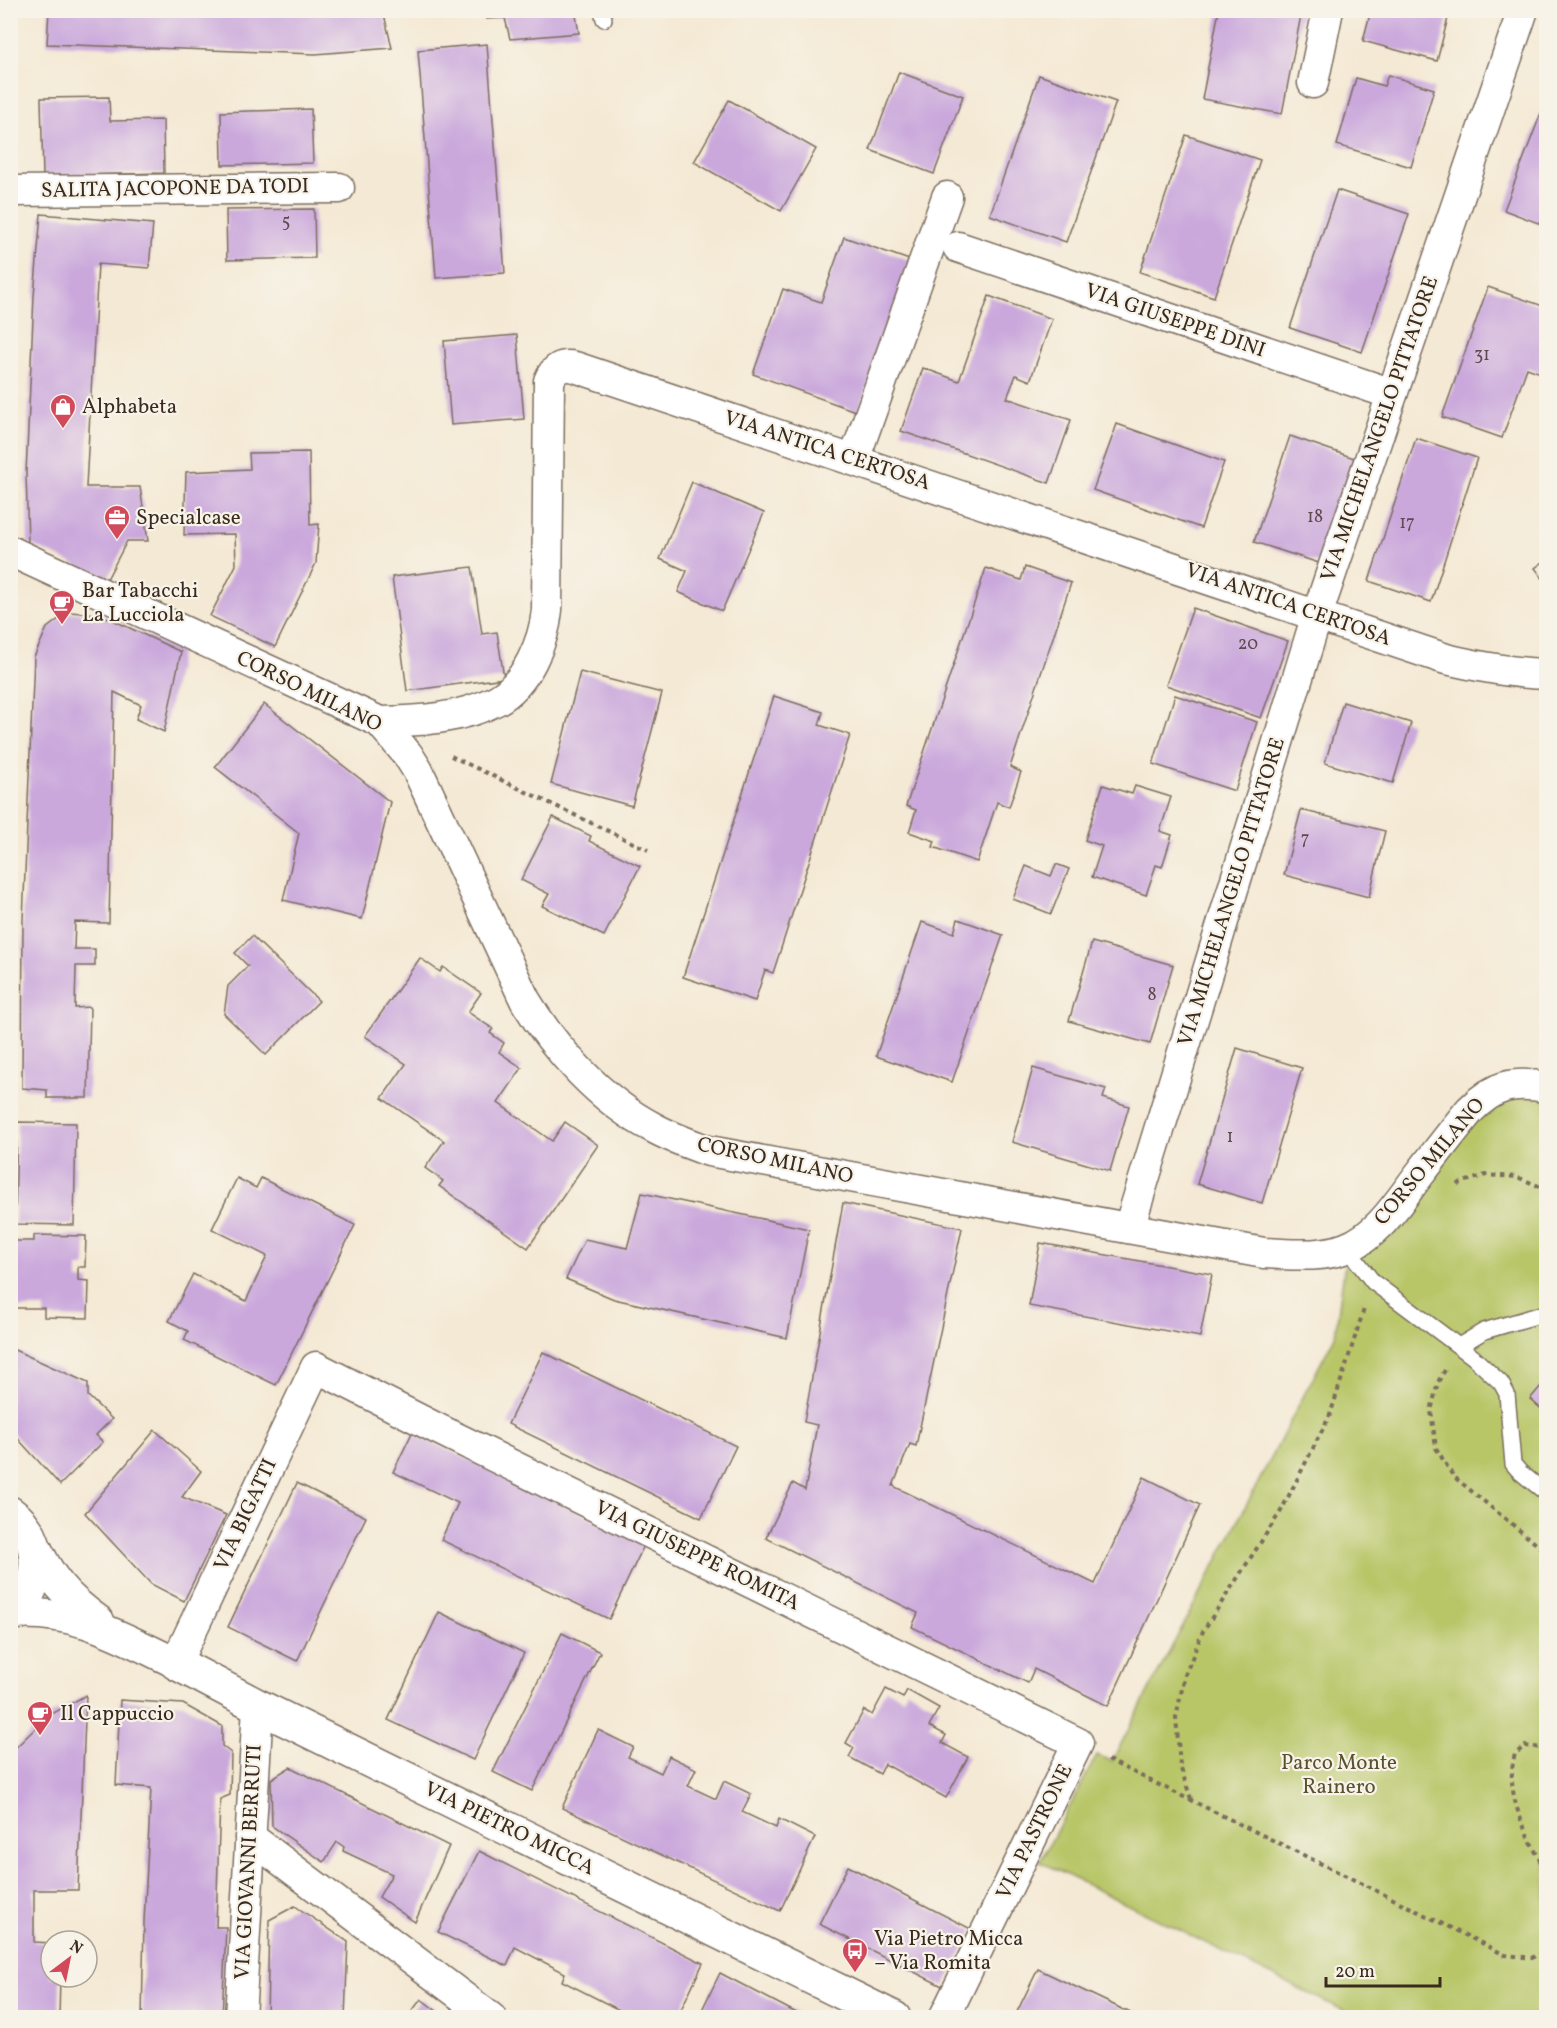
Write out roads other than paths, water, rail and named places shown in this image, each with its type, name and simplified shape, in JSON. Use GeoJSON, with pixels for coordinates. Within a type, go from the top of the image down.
{"type":"FeatureCollection","features":[{"type":"Feature","properties":{"kind":"street"},"geometry":{"type":"LineString","coordinates":[[1313,83],[1328,10]]}},
{"type":"Feature","properties":{"kind":"street","name":"VIA MICHELANGELO PITTATORE"},"geometry":{"type":"LineString","coordinates":[[1129,1228],[1317,615],[1523,10]]}},
{"type":"Feature","properties":{"kind":"street","name":"SALITA JACOPONE DA TODI"},"geometry":{"type":"LineString","coordinates":[[10,191],[339,188]]}},
{"type":"Feature","properties":{"kind":"street"},"geometry":{"type":"LineString","coordinates":[[854,460],[947,197]]}},
{"type":"Feature","properties":{"kind":"street","name":"VIA GIUSEPPE DINI"},"geometry":{"type":"LineString","coordinates":[[958,247],[1392,394]]}},
{"type":"Feature","properties":{"kind":"street","name":"VIA ANTICA CERTOSA"},"geometry":{"type":"LineString","coordinates":[[380,722],[438,719],[496,700],[510,691],[534,656],[547,610],[549,386],[552,374],[558,367],[575,367],[1446,659],[1517,673],[1546,674]]}},
{"type":"Feature","properties":{"kind":"street","name":"CORSO MILANO"},"geometry":{"type":"LineString","coordinates":[[10,551],[380,722],[408,755],[418,771],[525,1000],[547,1034],[582,1072],[634,1117],[675,1139],[709,1151],[1264,1253],[1319,1255],[1347,1248],[1363,1238],[1390,1212],[1470,1110],[1483,1097],[1498,1088],[1514,1084],[1546,1087]]}},
{"type":"Feature","properties":{"kind":"street","name":"VIA BIGATTI"},"geometry":{"type":"LineString","coordinates":[[176,1663],[316,1367]]}},
{"type":"Feature","properties":{"kind":"street","name":"VIA GIUSEPPE ROMITA"},"geometry":{"type":"LineString","coordinates":[[316,1367],[1078,1743]]}},
{"type":"Feature","properties":{"kind":"street"},"geometry":{"type":"LineString","coordinates":[[11,1615],[26,1600],[36,1576],[36,1555],[17,1520]]}},
{"type":"Feature","properties":{"kind":"street","name":"VIA PIETRO MICCA"},"geometry":{"type":"LineString","coordinates":[[17,1520],[57,1585],[84,1611],[124,1638]]}},
{"type":"Feature","properties":{"kind":"street","name":"VIA PIETRO MICCA"},"geometry":{"type":"LineString","coordinates":[[11,1615],[49,1614],[69,1617],[124,1638],[894,2018]]}},
{"type":"Feature","properties":{"kind":"street","name":"VIA GIOVANNI BERRUTI"},"geometry":{"type":"LineString","coordinates":[[240,2018],[258,1706]]}},
{"type":"Feature","properties":{"kind":"street","name":"VIA PASTRONE"},"geometry":{"type":"LineString","coordinates":[[944,2018],[1078,1743]]}},
{"type":"Feature","properties":{"kind":"street"},"geometry":{"type":"LineString","coordinates":[[250,1837],[491,2018]]}},
{"type":"Feature","properties":{"kind":"lane"},"geometry":{"type":"LineString","coordinates":[[1347,1248],[1373,1282],[1459,1346],[1501,1383],[1507,1394],[1513,1464],[1546,1493]]}},
{"type":"Feature","properties":{"kind":"lane"},"geometry":{"type":"LineString","coordinates":[[1459,1346],[1484,1331],[1546,1313]]}},
{"type":"Feature","properties":{"kind":"place","name":"Alphabeta"},"geometry":{"type":"Point","coordinates":[63,430]}},
{"type":"Feature","properties":{"kind":"place","name":"Specialcase"},"geometry":{"type":"Point","coordinates":[117,541]}},
{"type":"Feature","properties":{"kind":"place","name":"Bar Tabacchi La Lucciola"},"geometry":{"type":"Point","coordinates":[62,626]}},
{"type":"Feature","properties":{"kind":"place","name":"Il Cappuccio"},"geometry":{"type":"Point","coordinates":[40,1737]}},
{"type":"Feature","properties":{"kind":"place","name":"Via Pietro Micca – Via Romita"},"geometry":{"type":"Point","coordinates":[855,1974]}},
{"type":"Feature","properties":{"kind":"park label","name":"Parco Monte Rainero"},"geometry":{"type":"Point","coordinates":[1339,1775]}}]}
